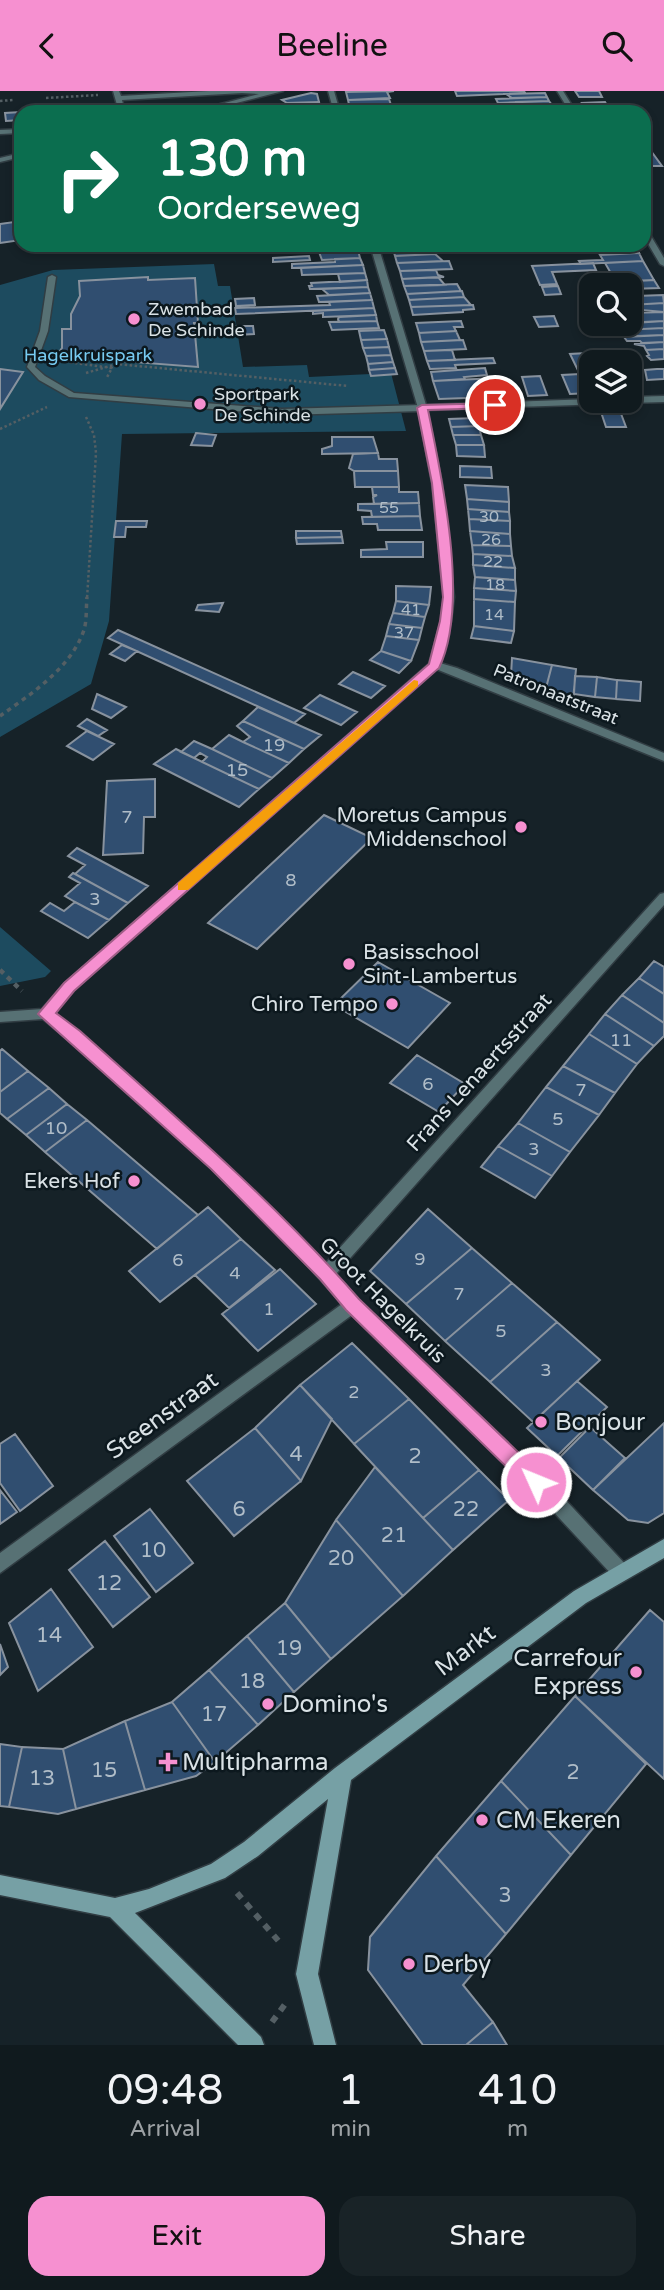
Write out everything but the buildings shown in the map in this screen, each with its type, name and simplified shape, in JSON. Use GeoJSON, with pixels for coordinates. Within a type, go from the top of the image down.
{"type":"FeatureCollection","features":[{"type":"Feature","properties":{"kind":"main road","name":"Markt"},"geometry":{"type":"LineString","coordinates":[[0,1885],[115,1908],[149,1899],[218,1871],[251,1849],[342,1775],[580,1597],[664,1548]]}},
{"type":"Feature","properties":{"kind":"main road"},"geometry":{"type":"LineString","coordinates":[[325,2045],[307,1974],[342,1775]]}},
{"type":"Feature","properties":{"kind":"main road"},"geometry":{"type":"LineString","coordinates":[[115,1908],[253,2045]]}},
{"type":"Feature","properties":{"kind":"street"},"geometry":{"type":"LineString","coordinates":[[117,94],[242,91],[269,93]]}},
{"type":"Feature","properties":{"kind":"street"},"geometry":{"type":"LineString","coordinates":[[222,105],[280,91]]}},
{"type":"Feature","properties":{"kind":"street"},"geometry":{"type":"LineString","coordinates":[[651,243],[664,264]]}},
{"type":"Feature","properties":{"kind":"street"},"geometry":{"type":"LineString","coordinates":[[0,1017],[46,1014],[69,987],[435,665],[449,597],[437,483],[422,408],[376,252]]}},
{"type":"Feature","properties":{"kind":"street"},"geometry":{"type":"LineString","coordinates":[[52,277],[44,331],[31,367],[52,384],[72,395],[282,412],[579,402]]}},
{"type":"Feature","properties":{"kind":"street"},"geometry":{"type":"LineString","coordinates":[[642,400],[664,399]]}},
{"type":"Feature","properties":{"kind":"street","name":"Patronaatstraat"},"geometry":{"type":"LineString","coordinates":[[435,665],[664,757]]}},
{"type":"Feature","properties":{"kind":"street","name":"Frans Lenaertsstraat"},"geometry":{"type":"LineString","coordinates":[[326,1274],[664,897]]}},
{"type":"Feature","properties":{"kind":"street","name":"Groot Hagelkruis"},"geometry":{"type":"LineString","coordinates":[[46,1014],[75,1035],[216,1164],[353,1304],[554,1500],[621,1572]]}},
{"type":"Feature","properties":{"kind":"street","name":"Steenstraat"},"geometry":{"type":"LineString","coordinates":[[0,1564],[353,1304]]}},
{"type":"Feature","properties":{"kind":"path"},"geometry":{"type":"LineString","coordinates":[[46,97],[117,94]]}},
{"type":"Feature","properties":{"kind":"path"},"geometry":{"type":"LineString","coordinates":[[0,101],[13,100]]}},
{"type":"Feature","properties":{"kind":"path"},"geometry":{"type":"LineString","coordinates":[[35,358],[107,367]]}},
{"type":"Feature","properties":{"kind":"path"},"geometry":{"type":"LineString","coordinates":[[52,384],[117,364],[350,386]]}},
{"type":"Feature","properties":{"kind":"path"},"geometry":{"type":"LineString","coordinates":[[0,429],[72,395],[94,435],[96,453],[85,628],[77,646],[62,667],[43,685],[0,716]]}},
{"type":"Feature","properties":{"kind":"path"},"geometry":{"type":"LineString","coordinates":[[218,1871],[307,1974],[270,2025]]}},
{"type":"Feature","properties":{"kind":"green space","name":"Hagelkruispark"},"geometry":{"type":"Polygon","coordinates":[[[214,264],[218,286],[230,286],[243,367],[307,365],[309,377],[391,373],[406,431],[122,434],[109,621],[91,684],[0,737],[0,285],[53,270],[214,264]]]}},
{"type":"Feature","properties":{"kind":"green space"},"geometry":{"type":"Polygon","coordinates":[[[0,927],[51,971],[45,977],[0,986],[0,927]]]}},
{"type":"Feature","properties":{"kind":"slow traffic"},"geometry":{"type":"LineString","coordinates":[[183,887],[414,684]]}},
{"type":"Feature","properties":{"kind":"place","name":"Zwembad De Schinde"},"geometry":{"type":"Point","coordinates":[134,319]}},
{"type":"Feature","properties":{"kind":"place","name":"Sportpark De Schinde"},"geometry":{"type":"Point","coordinates":[200,404]}},
{"type":"Feature","properties":{"kind":"place","name":"Moretus Campus Middenschool"},"geometry":{"type":"Point","coordinates":[521,827]}},
{"type":"Feature","properties":{"kind":"place","name":"Basisschool Sint-Lambertus"},"geometry":{"type":"Point","coordinates":[349,964]}},
{"type":"Feature","properties":{"kind":"place","name":"Chiro Tempo"},"geometry":{"type":"Point","coordinates":[392,1004]}},
{"type":"Feature","properties":{"kind":"place","name":"Ekers Hof"},"geometry":{"type":"Point","coordinates":[134,1181]}},
{"type":"Feature","properties":{"kind":"place","name":"Bonjour"},"geometry":{"type":"Point","coordinates":[541,1422]}},
{"type":"Feature","properties":{"kind":"place","name":"Carrefour Express"},"geometry":{"type":"Point","coordinates":[636,1672]}},
{"type":"Feature","properties":{"kind":"place","name":"Domino's"},"geometry":{"type":"Point","coordinates":[268,1704]}},
{"type":"Feature","properties":{"kind":"place","name":"Multipharma"},"geometry":{"type":"Point","coordinates":[168,1762]}},
{"type":"Feature","properties":{"kind":"place","name":"CM Ekeren"},"geometry":{"type":"Point","coordinates":[482,1820]}},
{"type":"Feature","properties":{"kind":"place","name":"Derby"},"geometry":{"type":"Point","coordinates":[409,1964]}},
{"type":"Feature","properties":{"kind":"route"},"geometry":{"type":"LineString","coordinates":[[495,405],[422,408],[437,483],[449,597],[435,665],[69,987],[46,1014],[75,1035],[216,1164],[353,1304],[536,1482]]}}]}
